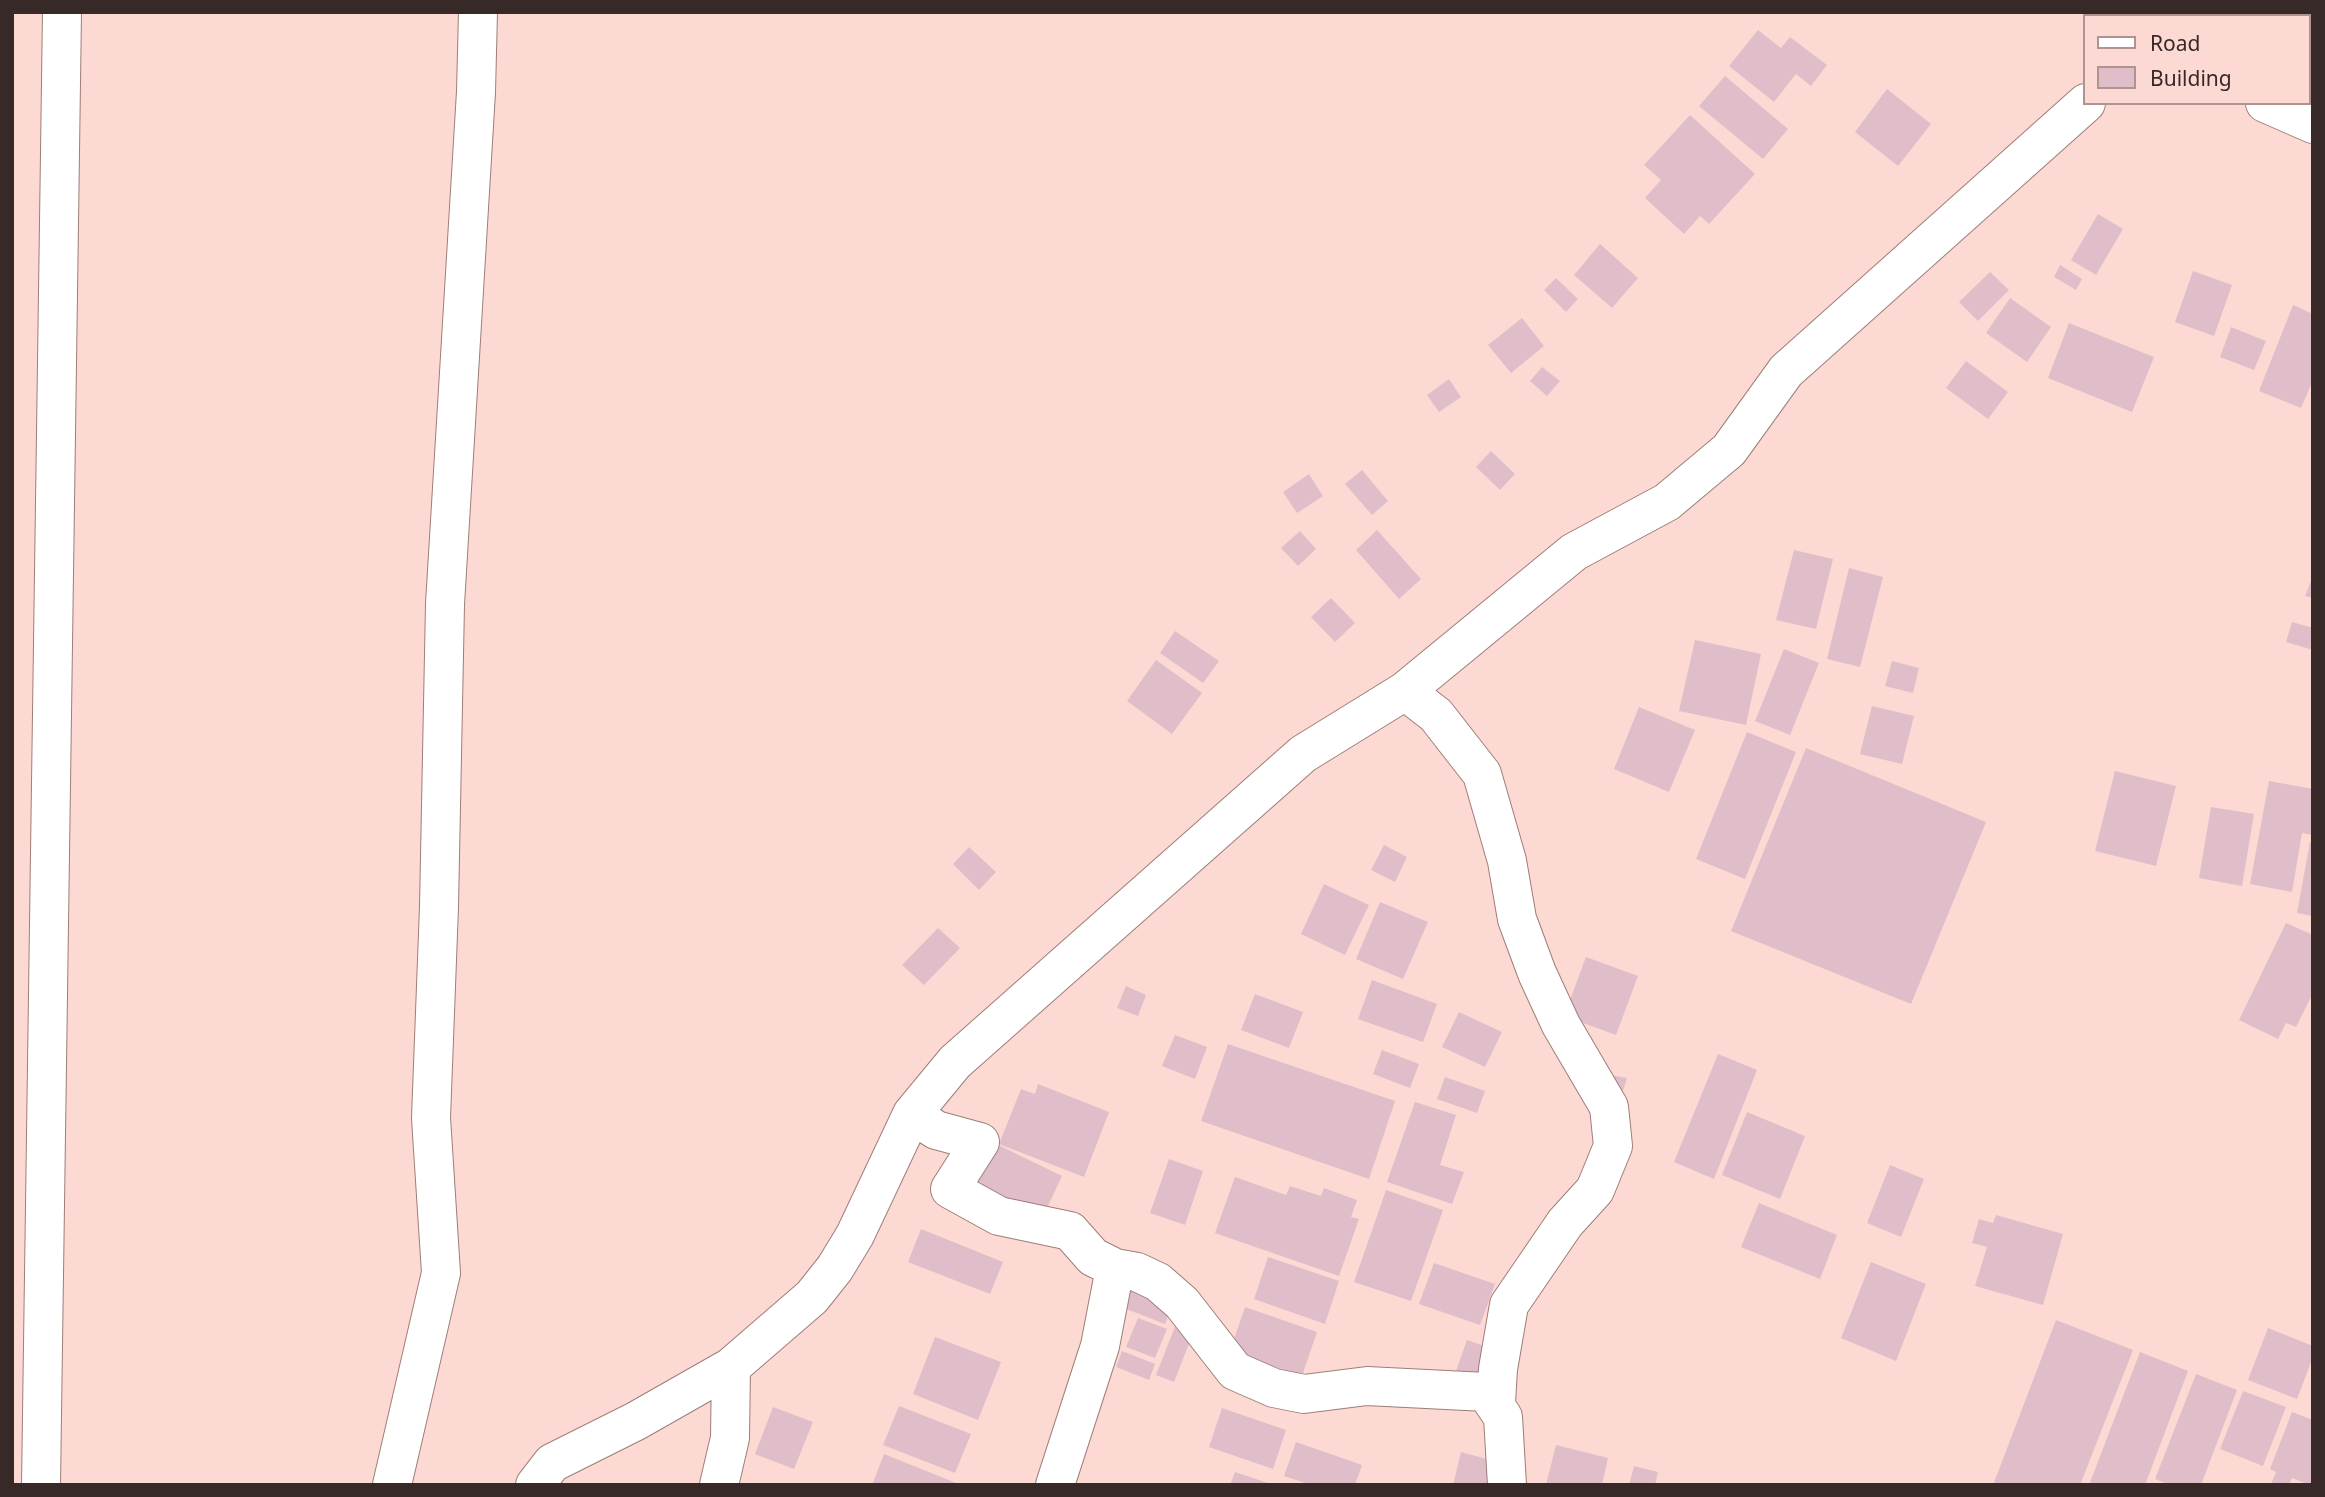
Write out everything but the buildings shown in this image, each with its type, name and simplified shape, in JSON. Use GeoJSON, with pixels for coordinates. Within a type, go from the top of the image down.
{"type":"FeatureCollection","features":[{"type":"Feature","properties":{"kind":"street"},"geometry":{"type":"LineString","coordinates":[[41,1485],[62,12]]}},
{"type":"Feature","properties":{"kind":"street"},"geometry":{"type":"LineString","coordinates":[[392,1485],[441,1273],[431,1118],[439,907],[445,604],[477,92],[478,12]]}},
{"type":"Feature","properties":{"kind":"street"},"geometry":{"type":"LineString","coordinates":[[535,1485],[552,1463],[636,1421],[731,1367],[824,1284],[855,1235],[874,1188],[912,1114],[955,1062],[1303,754],[1405,691],[1574,552],[1667,502],[1729,450],[1786,371],[2084,105]]}},
{"type":"Feature","properties":{"kind":"street"},"geometry":{"type":"LineString","coordinates":[[2270,105],[2313,124]]}},
{"type":"Feature","properties":{"kind":"street"},"geometry":{"type":"LineString","coordinates":[[1405,691],[1436,715],[1482,774],[1507,861],[1517,919],[1537,973],[1561,1025],[1609,1107],[1613,1146],[1595,1190],[1565,1223],[1509,1305],[1498,1369],[1496,1403]]}},
{"type":"Feature","properties":{"kind":"street"},"geometry":{"type":"LineString","coordinates":[[912,1114],[936,1130],[980,1142],[950,1189],[999,1216],[1070,1231],[1093,1257],[1115,1268],[1137,1272],[1158,1282],[1182,1303],[1235,1371],[1274,1388],[1304,1394],[1367,1386],[1458,1388],[1486,1392],[1503,1417],[1507,1485]]}},
{"type":"Feature","properties":{"kind":"street"},"geometry":{"type":"LineString","coordinates":[[1055,1485],[1100,1346],[1115,1268]]}},
{"type":"Feature","properties":{"kind":"street"},"geometry":{"type":"LineString","coordinates":[[719,1485],[730,1438],[731,1367]]}}]}
